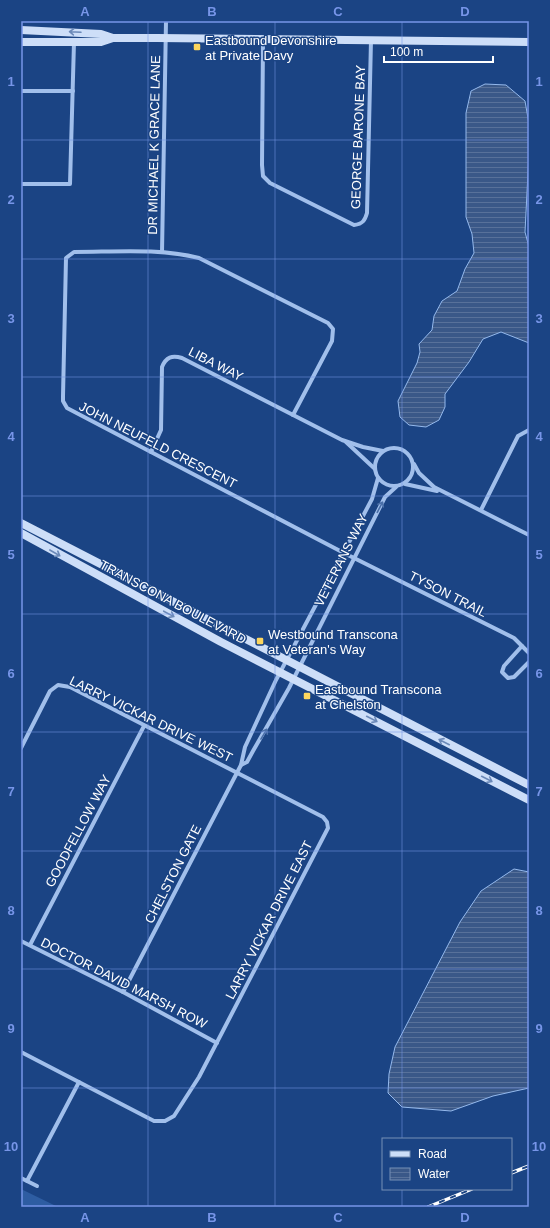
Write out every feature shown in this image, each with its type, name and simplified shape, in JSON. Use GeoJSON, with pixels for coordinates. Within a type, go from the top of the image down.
{"type":"FeatureCollection","features":[{"type":"Feature","properties":{"kind":"street","name":"DR MICHAEL K GRACE LANE"},"geometry":{"type":"LineString","coordinates":[[162,252],[166,21]]}},
{"type":"Feature","properties":{"kind":"street"},"geometry":{"type":"LineString","coordinates":[[21,30],[101,34],[113,38],[529,42]]}},
{"type":"Feature","properties":{"kind":"street"},"geometry":{"type":"LineString","coordinates":[[21,42],[101,42],[113,38]]}},
{"type":"Feature","properties":{"kind":"street","name":"GEORGE BARONE BAY"},"geometry":{"type":"LineString","coordinates":[[263,39],[263,176],[270,183],[354,225],[360,225],[365,220],[367,213],[370,40]]}},
{"type":"Feature","properties":{"kind":"street"},"geometry":{"type":"LineString","coordinates":[[21,184],[70,184],[74,42]]}},
{"type":"Feature","properties":{"kind":"street"},"geometry":{"type":"LineString","coordinates":[[21,91],[73,91]]}},
{"type":"Feature","properties":{"kind":"street","name":"JOHN NEUFELD CRESCENT"},"geometry":{"type":"LineString","coordinates":[[293,415],[332,341],[333,334],[331,326],[199,258],[162,252],[74,252],[68,254],[64,262],[63,401],[73,412],[354,558]]}},
{"type":"Feature","properties":{"kind":"street","name":"LIBA WAY"},"geometry":{"type":"LineString","coordinates":[[151,452],[161,430],[162,367],[165,360],[172,356],[182,358],[342,440],[363,448],[383,451]]}},
{"type":"Feature","properties":{"kind":"street"},"geometry":{"type":"LineString","coordinates":[[481,510],[518,436],[529,430]]}},
{"type":"Feature","properties":{"kind":"street","name":"LIBA WAY"},"geometry":{"type":"LineString","coordinates":[[342,440],[375,469]]}},
{"type":"Feature","properties":{"kind":"street"},"geometry":{"type":"LineString","coordinates":[[414,464],[412,476],[405,484],[396,487],[385,485],[378,478],[375,469],[376,459],[383,451],[392,448],[402,449],[410,455],[414,464],[430,484],[442,492],[529,535]]}},
{"type":"Feature","properties":{"kind":"street","name":"VETERANS WAY"},"geometry":{"type":"LineString","coordinates":[[287,660],[372,500],[378,478]]}},
{"type":"Feature","properties":{"kind":"street"},"geometry":{"type":"LineString","coordinates":[[405,484],[442,492]]}},
{"type":"Feature","properties":{"kind":"street","name":"VETERANS WAY"},"geometry":{"type":"LineString","coordinates":[[299,667],[385,497],[396,487]]}},
{"type":"Feature","properties":{"kind":"street","name":"TRANSCONA BOULEVARD"},"geometry":{"type":"LineString","coordinates":[[21,523],[529,785]]}},
{"type":"Feature","properties":{"kind":"street","name":"TRANSCONA BOULEVARD"},"geometry":{"type":"LineString","coordinates":[[21,533],[280,672],[529,800]]}},
{"type":"Feature","properties":{"kind":"street","name":"TYSON TRAIL"},"geometry":{"type":"LineString","coordinates":[[354,558],[514,638],[529,653]]}},
{"type":"Feature","properties":{"kind":"street"},"geometry":{"type":"LineString","coordinates":[[522,646],[504,666],[502,672],[508,678],[514,677],[529,662]]}},
{"type":"Feature","properties":{"kind":"street","name":"CHELSTON GATE"},"geometry":{"type":"LineString","coordinates":[[123,992],[241,765],[245,747],[287,660]]}},
{"type":"Feature","properties":{"kind":"street","name":"CHELSTON GATE"},"geometry":{"type":"LineString","coordinates":[[241,765],[247,762],[254,751],[294,679],[299,667]]}},
{"type":"Feature","properties":{"kind":"street","name":"LARRY VICKAR DRIVE WEST"},"geometry":{"type":"LineString","coordinates":[[21,748],[50,691],[58,685],[70,687],[236,773]]}},
{"type":"Feature","properties":{"kind":"street","name":"GOODFELLOW WAY"},"geometry":{"type":"LineString","coordinates":[[30,946],[144,726]]}},
{"type":"Feature","properties":{"kind":"street","name":"LARRY VICKAR DRIVE EAST"},"geometry":{"type":"LineString","coordinates":[[79,1082],[154,1121],[165,1121],[174,1116],[199,1077],[328,828],[323,817],[236,773]]}},
{"type":"Feature","properties":{"kind":"street","name":"DOCTOR DAVID MARSH ROW"},"geometry":{"type":"LineString","coordinates":[[21,941],[123,992],[217,1043]]}},
{"type":"Feature","properties":{"kind":"street"},"geometry":{"type":"LineString","coordinates":[[21,1052],[79,1082],[27,1181]]}},
{"type":"Feature","properties":{"kind":"street"},"geometry":{"type":"LineString","coordinates":[[21,1178],[37,1186]]}},
{"type":"Feature","properties":{"kind":"shaded area"},"geometry":{"type":"Polygon","coordinates":[[[21,1189],[58,1207],[21,1207],[21,1189]]]}},
{"type":"Feature","properties":{"kind":"water"},"geometry":{"type":"Polygon","coordinates":[[[485,84],[506,85],[525,101],[529,124],[525,232],[529,247],[529,343],[501,332],[483,339],[469,362],[445,394],[445,407],[439,420],[426,427],[409,425],[400,417],[398,401],[417,363],[420,352],[419,344],[432,330],[434,316],[442,301],[457,291],[465,269],[474,253],[472,234],[466,217],[466,113],[471,91],[485,84]]]}},
{"type":"Feature","properties":{"kind":"water"},"geometry":{"type":"Polygon","coordinates":[[[514,869],[529,872],[529,1088],[493,1096],[451,1111],[402,1107],[388,1093],[389,1074],[395,1047],[460,922],[481,891],[514,869]]]}},
{"type":"Feature","properties":{"kind":"railway"},"geometry":{"type":"LineString","coordinates":[[512,1173],[529,1166]]}},
{"type":"Feature","properties":{"kind":"railway"},"geometry":{"type":"LineString","coordinates":[[428,1207],[470,1190]]}},
{"type":"Feature","properties":{"kind":"place","name":"Eastbound Devonshire at Private Davy"},"geometry":{"type":"Point","coordinates":[197,47]}},
{"type":"Feature","properties":{"kind":"place","name":"Westbound Transcona at Veteran's Way"},"geometry":{"type":"Point","coordinates":[260,641]}},
{"type":"Feature","properties":{"kind":"place","name":"Eastbound Transcona at Chelston"},"geometry":{"type":"Point","coordinates":[307,696]}}]}
